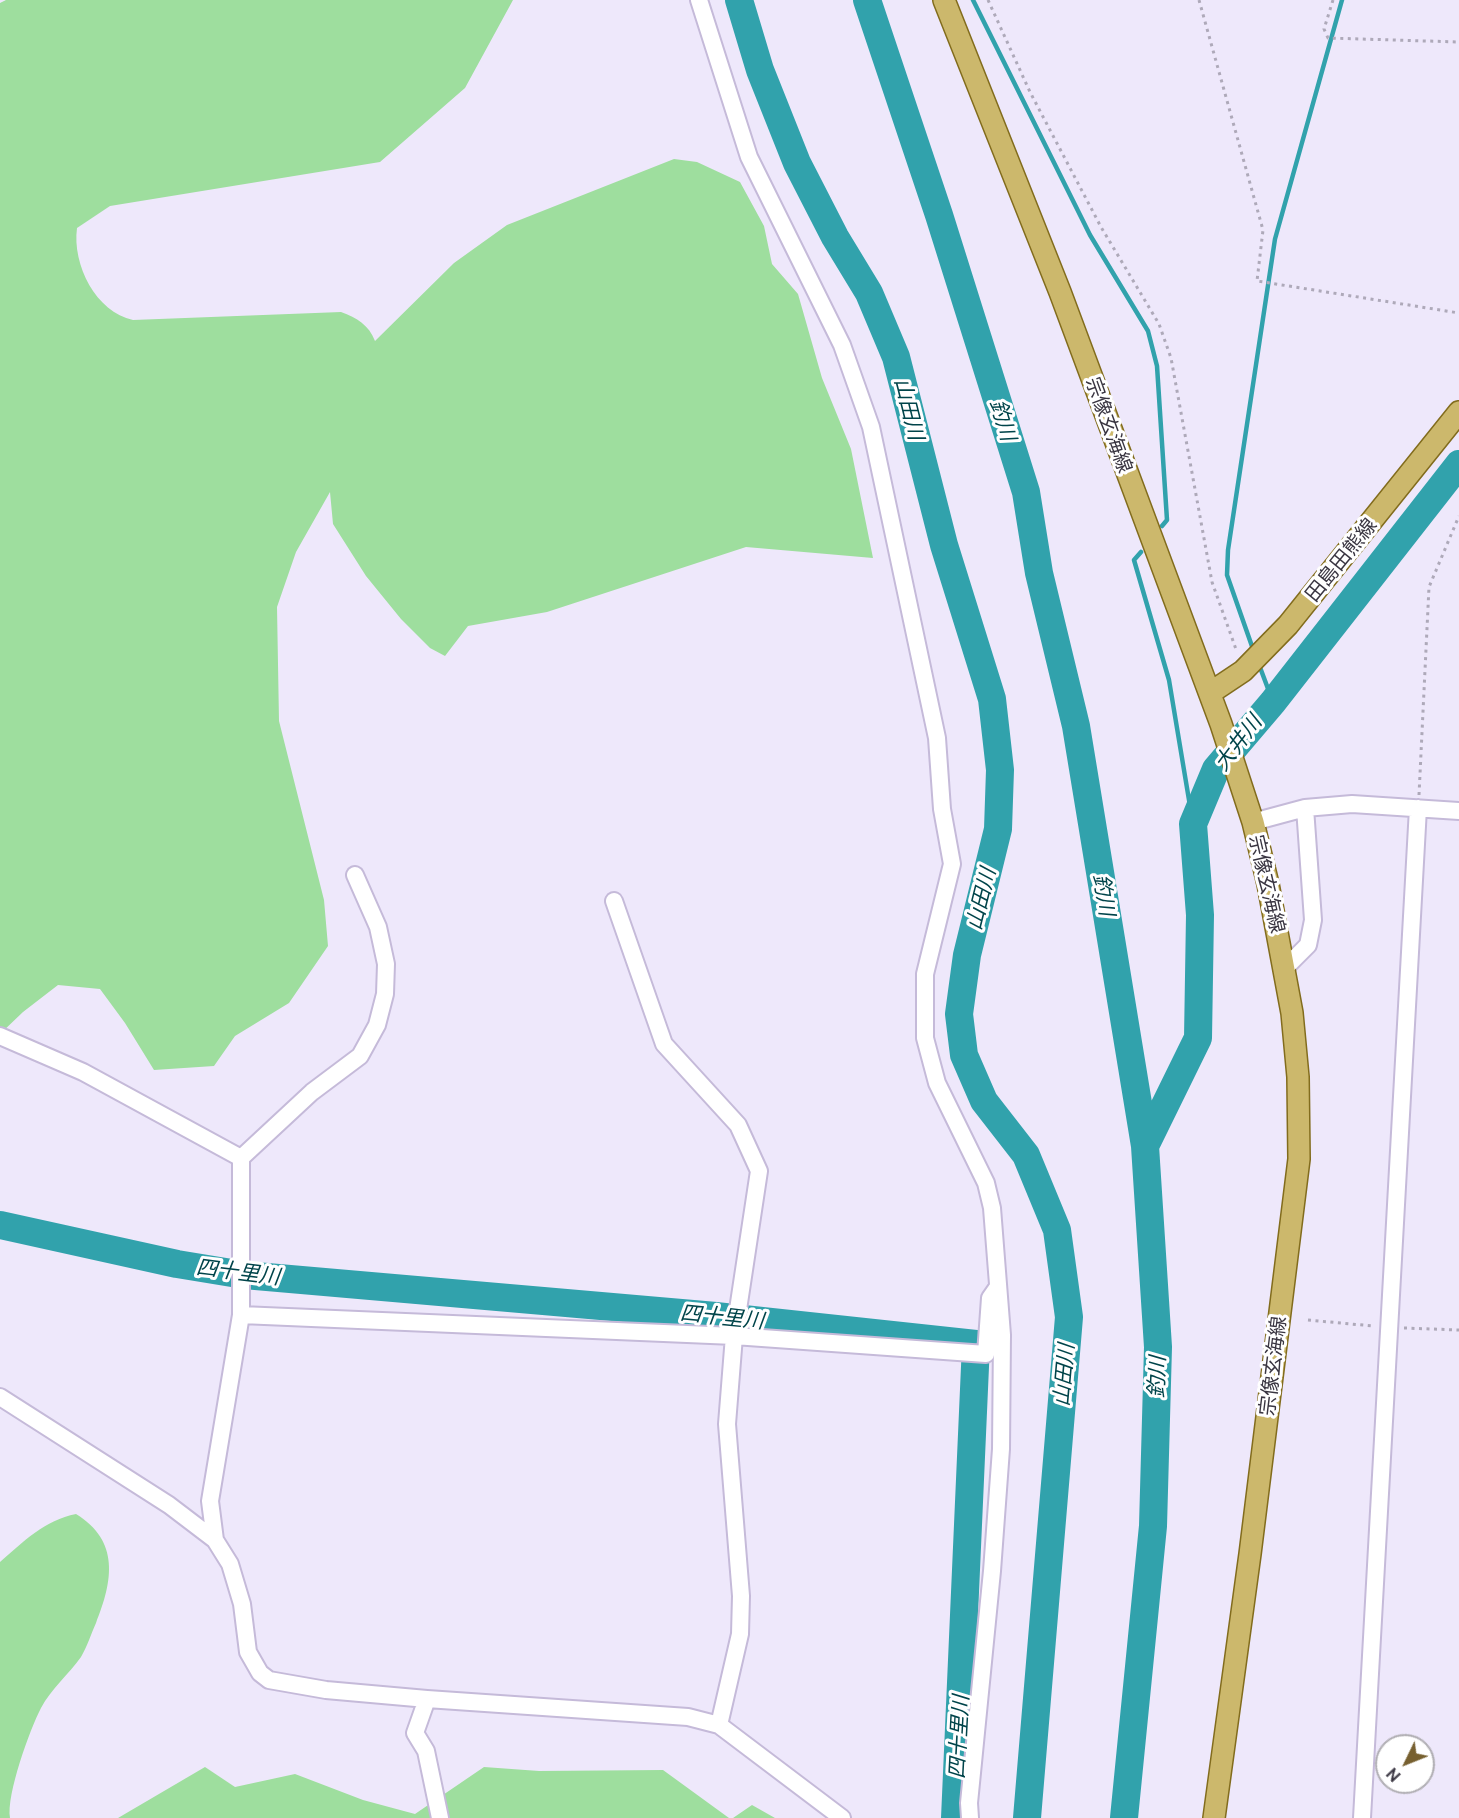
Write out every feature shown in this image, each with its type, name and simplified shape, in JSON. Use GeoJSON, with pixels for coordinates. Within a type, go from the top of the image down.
{"type":"FeatureCollection","features":[{"type":"Feature","properties":{"kind":"main road","name":"宗像玄海線"},"geometry":{"type":"LineString","coordinates":[[944,0],[1060,292],[1221,724],[1253,822],[1285,968],[1298,1077],[1299,1159],[1237,1659],[1214,1818]]}},
{"type":"Feature","properties":{"kind":"main road","name":"田島田熊線"},"geometry":{"type":"LineString","coordinates":[[1210,693],[1243,671],[1288,625],[1459,412]]}},
{"type":"Feature","properties":{"kind":"street"},"geometry":{"type":"LineString","coordinates":[[699,0],[749,157],[842,345],[871,427],[937,738],[942,809],[952,864],[925,974],[925,1038],[937,1083],[986,1183],[992,1208],[1002,1335],[1001,1449],[992,1571],[969,1803],[970,1818]]}},
{"type":"Feature","properties":{"kind":"street"},"geometry":{"type":"LineString","coordinates":[[1253,822],[1305,808],[1352,804],[1459,811]]}},
{"type":"Feature","properties":{"kind":"street"},"geometry":{"type":"LineString","coordinates":[[1285,968],[1308,945],[1312,920],[1305,808]]}},
{"type":"Feature","properties":{"kind":"street"},"geometry":{"type":"LineString","coordinates":[[1362,1818],[1418,808]]}},
{"type":"Feature","properties":{"kind":"street"},"geometry":{"type":"LineString","coordinates":[[215,1540],[210,1501],[241,1315],[241,1158],[312,1092],[360,1056],[377,1025],[385,994],[386,964],[378,927],[355,875]]}},
{"type":"Feature","properties":{"kind":"street"},"geometry":{"type":"LineString","coordinates":[[614,901],[664,1044],[738,1125],[759,1171],[734,1336],[727,1425],[741,1615],[740,1634],[719,1725]]}},
{"type":"Feature","properties":{"kind":"street"},"geometry":{"type":"LineString","coordinates":[[0,1036],[82,1072],[241,1158]]}},
{"type":"Feature","properties":{"kind":"street"},"geometry":{"type":"LineString","coordinates":[[241,1315],[734,1336],[986,1354],[990,1299],[998,1288]]}},
{"type":"Feature","properties":{"kind":"street"},"geometry":{"type":"LineString","coordinates":[[0,1397],[169,1505],[215,1540],[230,1564],[242,1604],[249,1652],[260,1673],[269,1680],[326,1690],[427,1699],[688,1716],[719,1725],[842,1818]]}},
{"type":"Feature","properties":{"kind":"street"},"geometry":{"type":"LineString","coordinates":[[427,1699],[415,1733],[426,1751],[440,1818]]}},
{"type":"Feature","properties":{"kind":"path"},"geometry":{"type":"LineString","coordinates":[[988,0],[1030,92],[1090,207],[1159,324],[1171,358],[1212,582],[1243,671]]}},
{"type":"Feature","properties":{"kind":"path"},"geometry":{"type":"LineString","coordinates":[[1199,0],[1263,230],[1257,281],[1459,313]]}},
{"type":"Feature","properties":{"kind":"path"},"geometry":{"type":"LineString","coordinates":[[1333,0],[1324,29],[1328,38],[1459,42]]}},
{"type":"Feature","properties":{"kind":"path"},"geometry":{"type":"LineString","coordinates":[[1418,808],[1429,587],[1459,516]]}},
{"type":"Feature","properties":{"kind":"green space"},"geometry":{"type":"Polygon","coordinates":[[[6,0],[513,0],[465,88],[380,162],[110,206],[77,228],[78,257],[89,285],[108,307],[133,320],[341,312],[362,323],[375,341],[454,263],[507,225],[674,159],[697,162],[740,182],[764,226],[772,264],[798,294],[822,378],[851,449],[873,558],[746,547],[547,612],[468,626],[445,656],[430,648],[401,619],[366,576],[333,524],[330,492],[296,552],[277,607],[279,721],[324,900],[328,946],[289,1003],[235,1036],[214,1066],[154,1070],[125,1023],[100,989],[58,985],[23,1012],[0,1034],[0,3],[6,0]]]}},
{"type":"Feature","properties":{"kind":"green space"},"geometry":{"type":"Polygon","coordinates":[[[76,1514],[90,1525],[106,1549],[109,1577],[106,1592],[83,1653],[50,1694],[36,1718],[15,1779],[10,1818],[0,1818],[0,1562],[44,1527],[76,1514]]]}},
{"type":"Feature","properties":{"kind":"green space"},"geometry":{"type":"Polygon","coordinates":[[[205,1767],[235,1787],[295,1774],[363,1800],[415,1814],[484,1767],[539,1771],[663,1770],[729,1818],[118,1818],[205,1767]]]}},
{"type":"Feature","properties":{"kind":"green space"},"geometry":{"type":"Polygon","coordinates":[[[752,1805],[775,1818],[733,1818],[752,1805]]]}},
{"type":"Feature","properties":{"kind":"waterway","name":"山田川"},"geometry":{"type":"LineString","coordinates":[[739,0],[760,70],[797,163],[835,237],[869,293],[896,357],[944,545],[992,699],[1000,770],[998,829],[967,955],[959,1014],[964,1055],[984,1101],[1026,1155],[1057,1230],[1069,1317],[1027,1818]]}},
{"type":"Feature","properties":{"kind":"waterway","name":"釣川"},"geometry":{"type":"LineString","coordinates":[[867,0],[939,215],[1026,492],[1039,573],[1076,726],[1145,1146],[1158,1347],[1153,1526],[1124,1818]]}},
{"type":"Feature","properties":{"kind":"waterway"},"geometry":{"type":"LineString","coordinates":[[973,0],[1090,235],[1148,331],[1157,366],[1167,520],[1162,526]]}},
{"type":"Feature","properties":{"kind":"waterway"},"geometry":{"type":"LineString","coordinates":[[1254,652],[1227,575],[1228,550],[1275,239],[1342,0]]}},
{"type":"Feature","properties":{"kind":"waterway","name":"大井川"},"geometry":{"type":"LineString","coordinates":[[1145,1146],[1198,1038],[1200,915],[1193,824],[1216,769],[1273,702],[1459,464]]}},
{"type":"Feature","properties":{"kind":"waterway"},"geometry":{"type":"LineString","coordinates":[[1141,552],[1134,560],[1169,680],[1193,824]]}},
{"type":"Feature","properties":{"kind":"waterway"},"geometry":{"type":"LineString","coordinates":[[1258,662],[1273,702]]}},
{"type":"Feature","properties":{"kind":"waterway","name":"四十里川"},"geometry":{"type":"LineString","coordinates":[[0,1225],[177,1264],[244,1275],[716,1316],[976,1344],[955,1818]]}}]}
